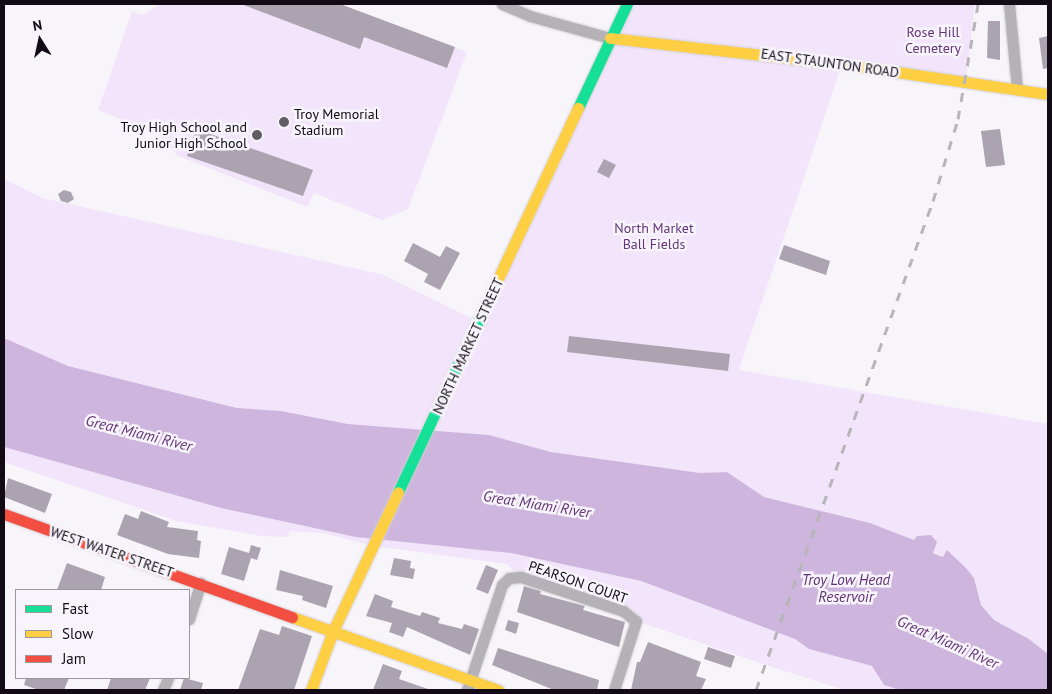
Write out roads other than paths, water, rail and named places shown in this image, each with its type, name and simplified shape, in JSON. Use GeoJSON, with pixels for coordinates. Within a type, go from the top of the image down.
{"type":"FeatureCollection","features":[{"type":"Feature","properties":{"kind":"main road","name":"NORTH MARKET STREET"},"geometry":{"type":"LineString","coordinates":[[311,690],[333,631],[471,341],[627,4]]}},
{"type":"Feature","properties":{"kind":"main road","name":"EAST STAUNTON ROAD"},"geometry":{"type":"LineString","coordinates":[[610,38],[803,59],[1048,94]]}},
{"type":"Feature","properties":{"kind":"main road","name":"WEST WATER STREET"},"geometry":{"type":"LineString","coordinates":[[4,514],[333,631],[469,685],[498,690]]}},
{"type":"Feature","properties":{"kind":"street"},"geometry":{"type":"LineString","coordinates":[[502,4],[530,16],[610,38]]}},
{"type":"Feature","properties":{"kind":"street"},"geometry":{"type":"LineString","coordinates":[[1009,4],[1017,89]]}},
{"type":"Feature","properties":{"kind":"street","name":"PEARSON COURT"},"geometry":{"type":"LineString","coordinates":[[469,685],[502,585],[509,578],[521,577],[623,612],[636,621],[614,690]]}},
{"type":"Feature","properties":{"kind":"street"},"geometry":{"type":"LineString","coordinates":[[190,616],[201,583]]}},
{"type":"Feature","properties":{"kind":"water","name":"Troy Low Head Reservoir"},"geometry":{"type":"Polygon","coordinates":[[[4,338],[68,366],[237,408],[281,411],[348,424],[489,435],[551,452],[700,473],[727,472],[764,497],[870,523],[914,540],[917,536],[931,535],[937,542],[933,553],[943,557],[947,550],[966,568],[974,578],[981,605],[994,620],[1029,639],[1048,654],[1048,690],[900,690],[884,685],[872,666],[809,649],[795,639],[641,581],[511,553],[356,537],[221,508],[4,447],[4,338]]]}},
{"type":"Feature","properties":{"kind":"railway"},"geometry":{"type":"LineString","coordinates":[[756,690],[933,201],[958,119],[978,4]]}},
{"type":"Feature","properties":{"kind":"place","name":"Troy Memorial Stadium"},"geometry":{"type":"Point","coordinates":[284,122]}},
{"type":"Feature","properties":{"kind":"place","name":"Troy High School and Junior High School"},"geometry":{"type":"Point","coordinates":[257,135]}},
{"type":"Feature","properties":{"kind":"park label","name":"Rose Hill Cemetery"},"geometry":{"type":"Point","coordinates":[933,40]}},
{"type":"Feature","properties":{"kind":"park label","name":"North Market Ball Fields"},"geometry":{"type":"Point","coordinates":[654,236]}},
{"type":"Feature","properties":{"kind":"water label","name":"Great Miami River"},"geometry":{"type":"Point","coordinates":[139,433]}},
{"type":"Feature","properties":{"kind":"water label","name":"Great Miami River"},"geometry":{"type":"Point","coordinates":[537,504]}},
{"type":"Feature","properties":{"kind":"water label","name":"Great Miami River"},"geometry":{"type":"Point","coordinates":[948,642]}}]}
